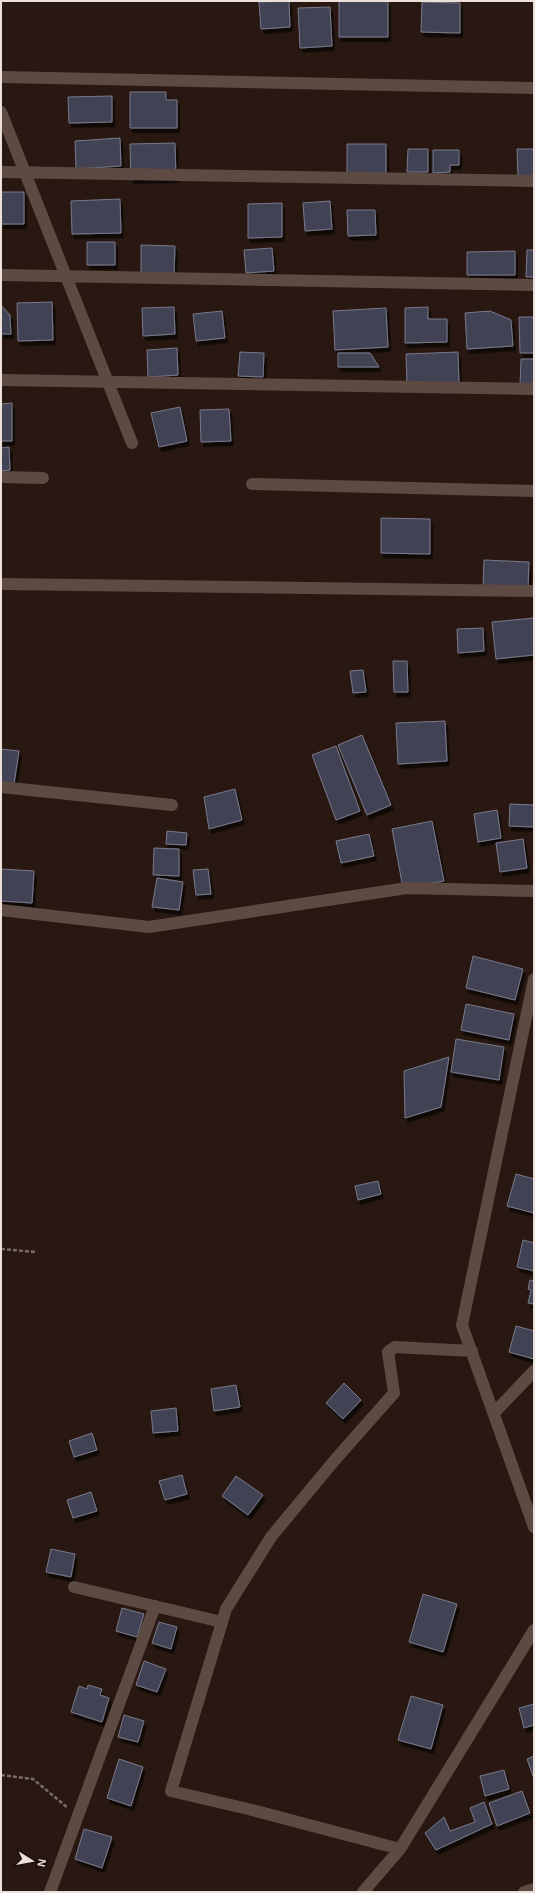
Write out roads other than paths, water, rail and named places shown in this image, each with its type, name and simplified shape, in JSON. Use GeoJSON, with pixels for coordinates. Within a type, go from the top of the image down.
{"type":"FeatureCollection","features":[{"type":"Feature","properties":{"kind":"street"},"geometry":{"type":"LineString","coordinates":[[1,77],[534,88]]}},
{"type":"Feature","properties":{"kind":"street"},"geometry":{"type":"LineString","coordinates":[[1,112],[132,443]]}},
{"type":"Feature","properties":{"kind":"street"},"geometry":{"type":"LineString","coordinates":[[1,172],[534,182]]}},
{"type":"Feature","properties":{"kind":"street"},"geometry":{"type":"LineString","coordinates":[[1,275],[534,285]]}},
{"type":"Feature","properties":{"kind":"street"},"geometry":{"type":"LineString","coordinates":[[1,380],[534,389]]}},
{"type":"Feature","properties":{"kind":"street"},"geometry":{"type":"LineString","coordinates":[[1,477],[43,478]]}},
{"type":"Feature","properties":{"kind":"street"},"geometry":{"type":"LineString","coordinates":[[252,484],[534,491]]}},
{"type":"Feature","properties":{"kind":"street"},"geometry":{"type":"LineString","coordinates":[[1,584],[534,590]]}},
{"type":"Feature","properties":{"kind":"street"},"geometry":{"type":"LineString","coordinates":[[1,787],[172,805]]}},
{"type":"Feature","properties":{"kind":"street"},"geometry":{"type":"LineString","coordinates":[[1,910],[149,927],[407,888],[534,891]]}},
{"type":"Feature","properties":{"kind":"street"},"geometry":{"type":"LineString","coordinates":[[534,979],[462,1325],[534,1527]]}},
{"type":"Feature","properties":{"kind":"street"},"geometry":{"type":"LineString","coordinates":[[400,1849],[248,1809],[171,1791],[226,1609],[271,1537],[334,1460],[394,1394],[388,1352],[396,1347],[472,1351]]}},
{"type":"Feature","properties":{"kind":"street"},"geometry":{"type":"LineString","coordinates":[[494,1413],[534,1371]]}},
{"type":"Feature","properties":{"kind":"street"},"geometry":{"type":"LineString","coordinates":[[74,1587],[222,1622]]}},
{"type":"Feature","properties":{"kind":"street"},"geometry":{"type":"LineString","coordinates":[[50,1892],[156,1606]]}},
{"type":"Feature","properties":{"kind":"street"},"geometry":{"type":"LineString","coordinates":[[363,1892],[400,1849],[534,1630]]}},
{"type":"Feature","properties":{"kind":"street"},"geometry":{"type":"LineString","coordinates":[[524,1892],[534,1889]]}}]}
